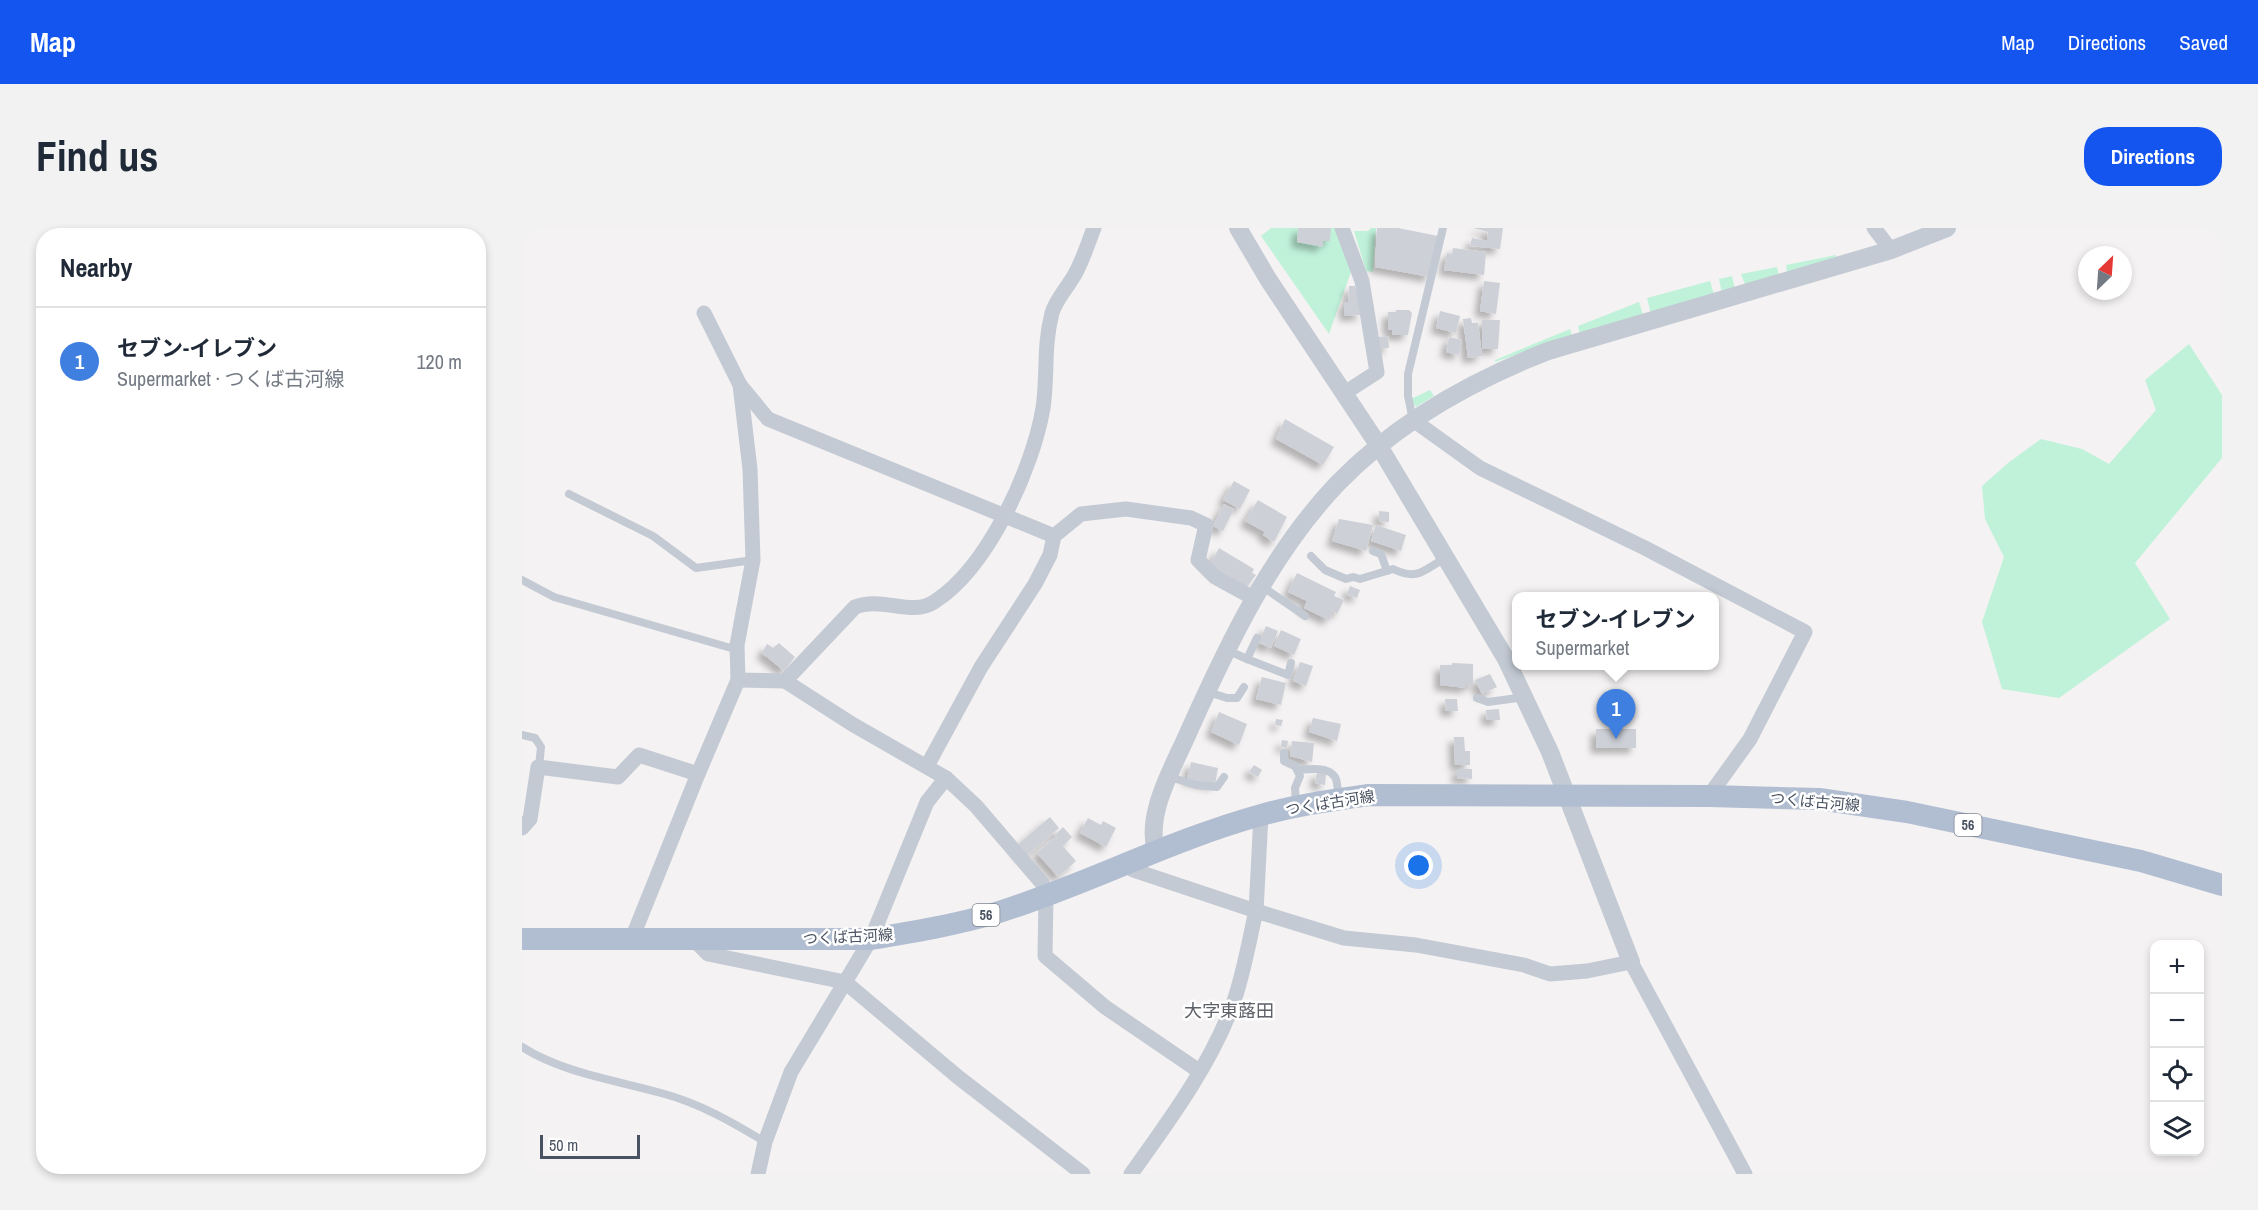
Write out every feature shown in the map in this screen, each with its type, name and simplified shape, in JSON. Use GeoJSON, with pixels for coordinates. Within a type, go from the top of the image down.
{"type":"FeatureCollection","features":[{"type":"Feature","properties":{"kind":"main road","name":"つくば古河線"},"geometry":{"type":"LineString","coordinates":[[522,939],[695,941],[871,939],[925,930],[996,913],[1156,851],[1261,815],[1369,795],[1709,796],[1819,799],[1907,812],[2141,861],[2222,885]]}},
{"type":"Feature","properties":{"kind":"street"},"geometry":{"type":"LineString","coordinates":[[785,681],[855,606],[869,601],[910,608],[933,603],[955,585],[993,538],[1005,516],[1039,429],[1044,404],[1044,345],[1053,310],[1075,274],[1094,228]]}},
{"type":"Feature","properties":{"kind":"street"},"geometry":{"type":"LineString","coordinates":[[1238,228],[1379,447],[1506,659],[1567,795],[1631,962],[1745,1174]]}},
{"type":"Feature","properties":{"kind":"street"},"geometry":{"type":"LineString","coordinates":[[1342,228],[1362,281],[1377,372],[1343,394]]}},
{"type":"Feature","properties":{"kind":"street"},"geometry":{"type":"LineString","coordinates":[[1874,228],[1891,250]]}},
{"type":"Feature","properties":{"kind":"street"},"geometry":{"type":"LineString","coordinates":[[1156,851],[1152,827],[1170,777],[1226,650],[1259,593],[1284,552],[1338,483],[1413,420],[1458,391],[1500,370],[1548,351],[1891,250],[1947,228]]}},
{"type":"Feature","properties":{"kind":"street"},"geometry":{"type":"LineString","coordinates":[[704,313],[740,385],[768,419],[1054,536]]}},
{"type":"Feature","properties":{"kind":"street"},"geometry":{"type":"LineString","coordinates":[[631,941],[738,680],[738,650],[753,560],[750,469],[740,385]]}},
{"type":"Feature","properties":{"kind":"street"},"geometry":{"type":"LineString","coordinates":[[1413,420],[1480,468],[1645,548],[1805,632],[1750,739],[1709,796]]}},
{"type":"Feature","properties":{"kind":"street"},"geometry":{"type":"LineString","coordinates":[[927,766],[981,667],[1035,584],[1050,555],[1054,536],[1081,514],[1126,509],[1191,518],[1206,525],[1198,560],[1215,578],[1259,593]]}},
{"type":"Feature","properties":{"kind":"street"},"geometry":{"type":"LineString","coordinates":[[738,680],[785,681],[852,724],[946,778],[976,806],[1042,883],[1046,895],[1044,956],[1105,1007],[1199,1071]]}},
{"type":"Feature","properties":{"kind":"street"},"geometry":{"type":"LineString","coordinates":[[522,828],[530,819],[539,767],[618,777],[639,755],[698,774]]}},
{"type":"Feature","properties":{"kind":"street"},"geometry":{"type":"LineString","coordinates":[[758,1174],[765,1142],[791,1072],[871,939],[927,802],[946,778]]}},
{"type":"Feature","properties":{"kind":"street"},"geometry":{"type":"LineString","coordinates":[[1131,1174],[1199,1071],[1234,1002],[1256,912],[1261,815]]}},
{"type":"Feature","properties":{"kind":"street"},"geometry":{"type":"LineString","coordinates":[[1128,862],[1133,870],[1144,874],[1256,912],[1344,938],[1416,945],[1524,964],[1550,974],[1587,971],[1631,962]]}},
{"type":"Feature","properties":{"kind":"street"},"geometry":{"type":"LineString","coordinates":[[695,941],[708,954],[846,982],[958,1077],[1083,1174]]}},
{"type":"Feature","properties":{"kind":"lane"},"geometry":{"type":"LineString","coordinates":[[1413,420],[1408,396],[1408,374],[1443,228]]}},
{"type":"Feature","properties":{"kind":"lane"},"geometry":{"type":"LineString","coordinates":[[569,494],[654,536],[696,568],[753,560]]}},
{"type":"Feature","properties":{"kind":"lane"},"geometry":{"type":"LineString","coordinates":[[1373,551],[1381,554],[1387,571]]}},
{"type":"Feature","properties":{"kind":"lane"},"geometry":{"type":"LineString","coordinates":[[1311,556],[1325,570],[1346,579],[1353,577],[1360,579],[1393,569],[1408,576],[1419,574],[1446,558]]}},
{"type":"Feature","properties":{"kind":"lane"},"geometry":{"type":"LineString","coordinates":[[522,580],[554,597],[738,650]]}},
{"type":"Feature","properties":{"kind":"lane"},"geometry":{"type":"LineString","coordinates":[[1259,593],[1305,616]]}},
{"type":"Feature","properties":{"kind":"lane"},"geometry":{"type":"LineString","coordinates":[[1247,659],[1257,638]]}},
{"type":"Feature","properties":{"kind":"lane"},"geometry":{"type":"LineString","coordinates":[[1226,650],[1288,675],[1290,663]]}},
{"type":"Feature","properties":{"kind":"lane"},"geometry":{"type":"LineString","coordinates":[[1207,691],[1232,699],[1237,698],[1244,687]]}},
{"type":"Feature","properties":{"kind":"lane"},"geometry":{"type":"LineString","coordinates":[[1477,698],[1488,702],[1512,701],[1525,697]]}},
{"type":"Feature","properties":{"kind":"lane"},"geometry":{"type":"LineString","coordinates":[[522,735],[535,738],[541,747],[539,767]]}},
{"type":"Feature","properties":{"kind":"lane"},"geometry":{"type":"LineString","coordinates":[[1284,753],[1284,761],[1298,770],[1330,772],[1335,777],[1340,799]]}},
{"type":"Feature","properties":{"kind":"lane"},"geometry":{"type":"LineString","coordinates":[[1297,807],[1294,795],[1295,788],[1300,782],[1298,770]]}},
{"type":"Feature","properties":{"kind":"lane"},"geometry":{"type":"LineString","coordinates":[[1170,777],[1196,785],[1217,787],[1224,777]]}},
{"type":"Feature","properties":{"kind":"lane"},"geometry":{"type":"LineString","coordinates":[[522,1047],[535,1055],[586,1074],[697,1105],[733,1122],[765,1142]]}},
{"type":"Feature","properties":{"kind":"green space"},"geometry":{"type":"Polygon","coordinates":[[[1271,228],[1336,228],[1352,269],[1329,334],[1261,236],[1271,228]]]}},
{"type":"Feature","properties":{"kind":"green space"},"geometry":{"type":"Polygon","coordinates":[[[1376,228],[1373,272],[1366,271],[1354,231],[1368,231],[1376,228]]]}},
{"type":"Feature","properties":{"kind":"green space"},"geometry":{"type":"Polygon","coordinates":[[[1836,255],[1837,259],[1787,272],[1786,265],[1836,255]]]}},
{"type":"Feature","properties":{"kind":"green space"},"geometry":{"type":"Polygon","coordinates":[[[1777,267],[1779,276],[1746,287],[1741,274],[1777,267]]]}},
{"type":"Feature","properties":{"kind":"green space"},"geometry":{"type":"Polygon","coordinates":[[[1732,276],[1735,289],[1722,293],[1719,279],[1732,276]]]}},
{"type":"Feature","properties":{"kind":"green space"},"geometry":{"type":"Polygon","coordinates":[[[1710,281],[1714,295],[1651,314],[1647,298],[1710,281]]]}},
{"type":"Feature","properties":{"kind":"green space"},"geometry":{"type":"Polygon","coordinates":[[[1639,302],[1643,315],[1580,334],[1578,326],[1639,302]]]}},
{"type":"Feature","properties":{"kind":"green space"},"geometry":{"type":"Polygon","coordinates":[[[1570,329],[1572,336],[1495,362],[1495,360],[1570,329]]]}},
{"type":"Feature","properties":{"kind":"green space"},"geometry":{"type":"Polygon","coordinates":[[[2189,344],[2222,395],[2222,458],[2135,563],[2170,619],[2059,698],[2002,689],[1982,622],[2004,557],[1985,519],[1982,486],[2041,439],[2082,449],[2109,464],[2156,410],[2145,380],[2189,344]]]}},
{"type":"Feature","properties":{"kind":"green space"},"geometry":{"type":"Polygon","coordinates":[[[1430,390],[1434,396],[1416,407],[1411,399],[1430,390]]]}},
{"type":"Feature","properties":{"kind":"building"},"geometry":{"type":"Polygon","coordinates":[[[1298,228],[1331,228],[1330,241],[1323,241],[1323,247],[1297,242],[1298,228]]]}},
{"type":"Feature","properties":{"kind":"building"},"geometry":{"type":"Polygon","coordinates":[[[1377,228],[1398,228],[1438,236],[1430,277],[1375,267],[1377,228]]]}},
{"type":"Feature","properties":{"kind":"building"},"geometry":{"type":"Polygon","coordinates":[[[1473,228],[1503,228],[1500,249],[1470,246],[1472,238],[1487,241],[1488,232],[1473,228]]]}},
{"type":"Feature","properties":{"kind":"building"},"geometry":{"type":"Polygon","coordinates":[[[1453,248],[1486,252],[1484,275],[1444,270],[1447,253],[1452,254],[1453,248]]]}},
{"type":"Feature","properties":{"kind":"building"},"geometry":{"type":"Polygon","coordinates":[[[1484,281],[1500,283],[1496,314],[1480,311],[1484,281]]]}},
{"type":"Feature","properties":{"kind":"building"},"geometry":{"type":"Polygon","coordinates":[[[1349,286],[1355,286],[1362,315],[1345,316],[1344,302],[1348,302],[1349,286]]]}},
{"type":"Feature","properties":{"kind":"building"},"geometry":{"type":"Polygon","coordinates":[[[1396,310],[1409,310],[1412,313],[1408,335],[1392,335],[1392,330],[1388,330],[1388,312],[1396,312],[1396,310]]]}},
{"type":"Feature","properties":{"kind":"building"},"geometry":{"type":"Polygon","coordinates":[[[1440,311],[1460,316],[1456,333],[1436,328],[1440,311]]]}},
{"type":"Feature","properties":{"kind":"building"},"geometry":{"type":"Polygon","coordinates":[[[1471,318],[1472,323],[1478,323],[1482,356],[1468,358],[1463,319],[1471,318]]]}},
{"type":"Feature","properties":{"kind":"building"},"geometry":{"type":"Polygon","coordinates":[[[1482,320],[1500,320],[1498,349],[1482,349],[1482,320]]]}},
{"type":"Feature","properties":{"kind":"building"},"geometry":{"type":"Polygon","coordinates":[[[1388,336],[1389,348],[1380,349],[1378,337],[1388,336]]]}},
{"type":"Feature","properties":{"kind":"building"},"geometry":{"type":"Polygon","coordinates":[[[1449,337],[1462,340],[1459,355],[1446,352],[1449,337]]]}},
{"type":"Feature","properties":{"kind":"building"},"geometry":{"type":"Polygon","coordinates":[[[1285,419],[1334,447],[1323,465],[1276,439],[1285,419]]]}},
{"type":"Feature","properties":{"kind":"building"},"geometry":{"type":"Polygon","coordinates":[[[1234,481],[1250,490],[1240,509],[1223,500],[1234,481]]]}},
{"type":"Feature","properties":{"kind":"building"},"geometry":{"type":"Polygon","coordinates":[[[1258,500],[1287,517],[1274,542],[1263,535],[1265,532],[1245,521],[1258,500]]]}},
{"type":"Feature","properties":{"kind":"building"},"geometry":{"type":"Polygon","coordinates":[[[1224,504],[1234,509],[1223,531],[1213,526],[1224,504]]]}},
{"type":"Feature","properties":{"kind":"building"},"geometry":{"type":"Polygon","coordinates":[[[1379,511],[1389,512],[1389,522],[1379,521],[1379,511]]]}},
{"type":"Feature","properties":{"kind":"building"},"geometry":{"type":"Polygon","coordinates":[[[1339,519],[1373,525],[1366,551],[1332,541],[1339,519]]]}},
{"type":"Feature","properties":{"kind":"building"},"geometry":{"type":"Polygon","coordinates":[[[1376,525],[1406,535],[1401,551],[1371,541],[1376,525]]]}},
{"type":"Feature","properties":{"kind":"building"},"geometry":{"type":"Polygon","coordinates":[[[1219,548],[1254,569],[1252,573],[1256,575],[1246,588],[1209,566],[1219,548]]]}},
{"type":"Feature","properties":{"kind":"building"},"geometry":{"type":"Polygon","coordinates":[[[1297,573],[1336,592],[1334,596],[1344,600],[1337,614],[1333,611],[1329,620],[1304,608],[1307,601],[1288,592],[1297,573]]]}},
{"type":"Feature","properties":{"kind":"building"},"geometry":{"type":"Polygon","coordinates":[[[1350,586],[1360,590],[1357,598],[1347,594],[1350,586]]]}},
{"type":"Feature","properties":{"kind":"building"},"geometry":{"type":"Polygon","coordinates":[[[1266,626],[1278,631],[1271,648],[1259,643],[1266,626]]]}},
{"type":"Feature","properties":{"kind":"building"},"geometry":{"type":"Polygon","coordinates":[[[1281,630],[1301,639],[1294,655],[1274,646],[1281,630]]]}},
{"type":"Feature","properties":{"kind":"building"},"geometry":{"type":"Polygon","coordinates":[[[779,643],[795,657],[784,671],[762,653],[767,644],[773,648],[779,643]]]}},
{"type":"Feature","properties":{"kind":"building"},"geometry":{"type":"Polygon","coordinates":[[[1300,662],[1313,666],[1306,686],[1293,681],[1300,662]]]}},
{"type":"Feature","properties":{"kind":"building"},"geometry":{"type":"Polygon","coordinates":[[[1452,663],[1473,664],[1473,685],[1466,685],[1466,688],[1440,685],[1440,665],[1452,665],[1452,663]]]}},
{"type":"Feature","properties":{"kind":"building"},"geometry":{"type":"Polygon","coordinates":[[[1490,674],[1497,687],[1482,694],[1475,680],[1490,674]]]}},
{"type":"Feature","properties":{"kind":"building"},"geometry":{"type":"Polygon","coordinates":[[[1262,677],[1286,683],[1281,705],[1256,699],[1262,677]]]}},
{"type":"Feature","properties":{"kind":"building"},"geometry":{"type":"Polygon","coordinates":[[[1445,699],[1457,699],[1458,711],[1446,711],[1445,699]]]}},
{"type":"Feature","properties":{"kind":"building"},"geometry":{"type":"Polygon","coordinates":[[[1499,709],[1500,720],[1487,720],[1486,710],[1499,709]]]}},
{"type":"Feature","properties":{"kind":"building"},"geometry":{"type":"Polygon","coordinates":[[[1219,712],[1247,724],[1239,745],[1211,732],[1219,712]]]}},
{"type":"Feature","properties":{"kind":"building"},"geometry":{"type":"Polygon","coordinates":[[[1313,718],[1341,724],[1337,741],[1309,732],[1313,718]]]}},
{"type":"Feature","properties":{"kind":"building"},"geometry":{"type":"Polygon","coordinates":[[[1276,719],[1283,720],[1281,726],[1275,725],[1276,719]]]}},
{"type":"Feature","properties":{"kind":"building"},"geometry":{"type":"Polygon","coordinates":[[[1596,729],[1636,729],[1636,748],[1596,748],[1596,729]]]}},
{"type":"Feature","properties":{"kind":"building"},"geometry":{"type":"Polygon","coordinates":[[[1454,737],[1464,737],[1465,751],[1470,751],[1470,765],[1455,765],[1454,737]]]}},
{"type":"Feature","properties":{"kind":"building"},"geometry":{"type":"Polygon","coordinates":[[[1282,740],[1288,741],[1287,748],[1281,747],[1282,740]]]}},
{"type":"Feature","properties":{"kind":"building"},"geometry":{"type":"Polygon","coordinates":[[[1292,741],[1314,743],[1312,762],[1290,756],[1292,741]]]}},
{"type":"Feature","properties":{"kind":"building"},"geometry":{"type":"Polygon","coordinates":[[[1191,762],[1218,768],[1215,785],[1187,779],[1191,762]]]}},
{"type":"Feature","properties":{"kind":"building"},"geometry":{"type":"Polygon","coordinates":[[[1254,765],[1262,770],[1258,777],[1249,772],[1254,765]]]}},
{"type":"Feature","properties":{"kind":"building"},"geometry":{"type":"Polygon","coordinates":[[[1457,769],[1472,769],[1472,779],[1457,778],[1457,769]]]}},
{"type":"Feature","properties":{"kind":"building"},"geometry":{"type":"Polygon","coordinates":[[[1317,772],[1326,774],[1325,785],[1315,783],[1317,772]]]}},
{"type":"Feature","properties":{"kind":"building"},"geometry":{"type":"Polygon","coordinates":[[[1050,817],[1059,828],[1025,857],[1016,846],[1050,817]]]}},
{"type":"Feature","properties":{"kind":"building"},"geometry":{"type":"Polygon","coordinates":[[[1088,818],[1101,825],[1103,821],[1116,828],[1106,847],[1080,833],[1088,818]]]}},
{"type":"Feature","properties":{"kind":"building"},"geometry":{"type":"Polygon","coordinates":[[[1063,827],[1072,837],[1064,845],[1055,835],[1063,827]]]}},
{"type":"Feature","properties":{"kind":"building"},"geometry":{"type":"Polygon","coordinates":[[[1055,837],[1076,861],[1058,877],[1037,853],[1055,837]]]}},
{"type":"Feature","properties":{"kind":"place","name":"セブン-イレブン"},"geometry":{"type":"Point","coordinates":[1616,739]}},
{"type":"Feature","properties":{"kind":"district","name":"大字東蕗田"},"geometry":{"type":"Point","coordinates":[1229,1011]}}]}
